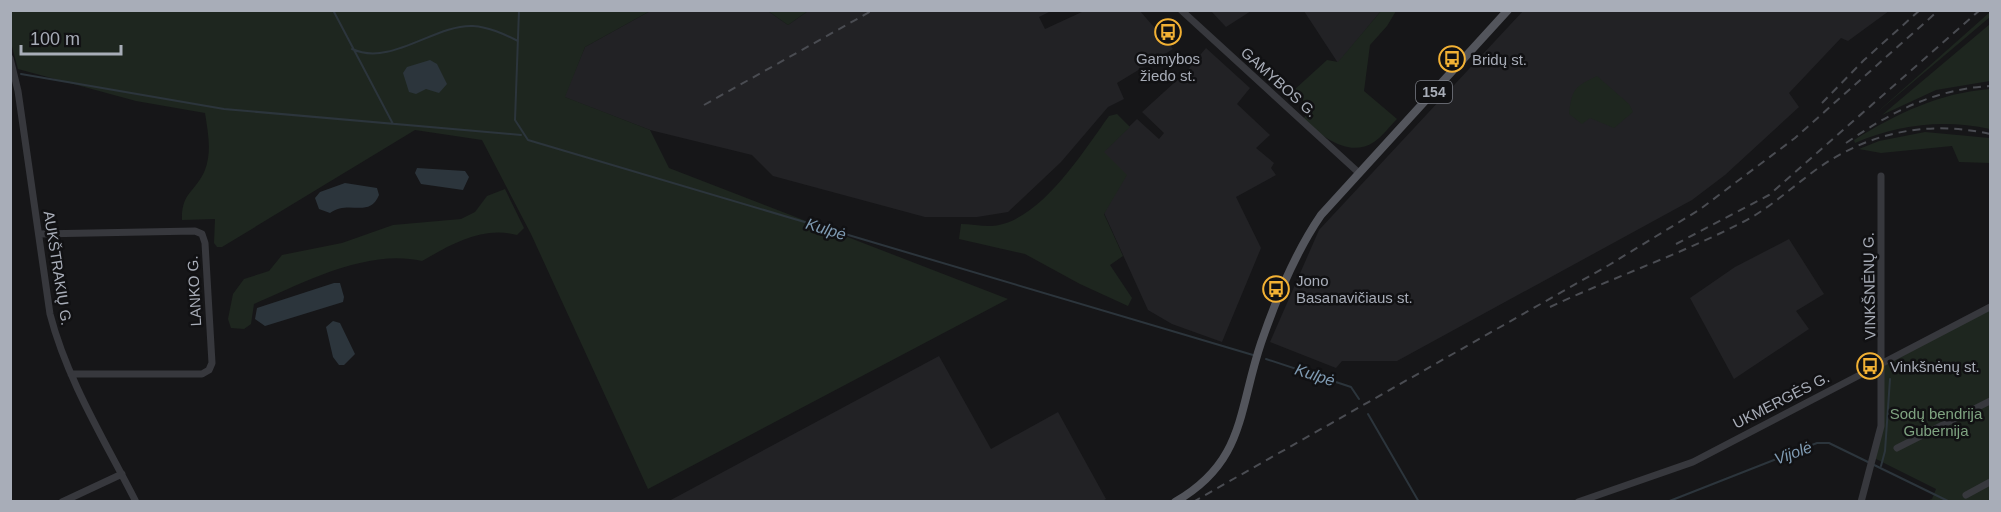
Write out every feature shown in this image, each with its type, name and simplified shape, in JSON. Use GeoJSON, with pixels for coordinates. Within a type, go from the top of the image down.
{"type":"FeatureCollection","features":[{"type":"Feature","properties":{"kind":"main road","name":"154"},"geometry":{"type":"LineString","coordinates":[[1175,501],[1194,491],[1214,474],[1225,459],[1234,439],[1261,344],[1302,242],[1321,215],[1508,10]]}},
{"type":"Feature","properties":{"kind":"street","name":"GAMYBOS G."},"geometry":{"type":"LineString","coordinates":[[1181,10],[1359,173]]}},
{"type":"Feature","properties":{"kind":"street","name":"AUKŠTRAKIŲ G."},"geometry":{"type":"LineString","coordinates":[[10,58],[18,91],[50,314],[71,374],[136,501]]}},
{"type":"Feature","properties":{"kind":"street","name":"VINKŠNĖNŲ G."},"geometry":{"type":"LineString","coordinates":[[1861,501],[1881,426],[1883,363],[1881,176]]}},
{"type":"Feature","properties":{"kind":"street","name":"LANKO G."},"geometry":{"type":"LineString","coordinates":[[39,234],[195,231],[202,234],[205,243],[212,363],[210,370],[202,374],[71,374]]}},
{"type":"Feature","properties":{"kind":"street","name":"UKMERGĖS G."},"geometry":{"type":"LineString","coordinates":[[1578,501],[1693,462],[1990,307]]}},
{"type":"Feature","properties":{"kind":"street"},"geometry":{"type":"LineString","coordinates":[[1897,448],[1990,400]]}},
{"type":"Feature","properties":{"kind":"street"},"geometry":{"type":"LineString","coordinates":[[62,501],[122,474]]}},
{"type":"Feature","properties":{"kind":"street"},"geometry":{"type":"LineString","coordinates":[[1966,495],[1990,482]]}},
{"type":"Feature","properties":{"kind":"shaded area"},"geometry":{"type":"Polygon","coordinates":[[[650,11],[768,11],[788,25],[808,11],[1051,11],[1039,17],[1045,29],[1084,11],[1140,11],[1173,49],[1117,83],[1124,99],[1108,107],[1061,162],[1008,212],[977,217],[925,217],[773,176],[752,155],[650,130],[564,97],[585,47],[650,11]]]}},
{"type":"Feature","properties":{"kind":"shaded area"},"geometry":{"type":"Polygon","coordinates":[[[1211,11],[1251,11],[1226,27],[1211,11]]]}},
{"type":"Feature","properties":{"kind":"shaded area"},"geometry":{"type":"Polygon","coordinates":[[[1304,11],[1381,11],[1338,63],[1304,11]]]}},
{"type":"Feature","properties":{"kind":"shaded area"},"geometry":{"type":"Polygon","coordinates":[[[1523,11],[1889,11],[1848,41],[1841,38],[1789,93],[1799,107],[1725,175],[1692,200],[1397,361],[1342,361],[1336,368],[1270,342],[1319,230],[1523,11]]]}},
{"type":"Feature","properties":{"kind":"shaded area"},"geometry":{"type":"Polygon","coordinates":[[[1206,48],[1250,88],[1237,104],[1270,135],[1256,148],[1274,163],[1271,168],[1276,175],[1236,197],[1261,248],[1222,342],[1172,324],[1148,310],[1104,213],[1108,206],[1103,152],[1137,119],[1159,139],[1164,133],[1142,112],[1185,73],[1206,48]]]}},
{"type":"Feature","properties":{"kind":"shaded area"},"geometry":{"type":"Polygon","coordinates":[[[430,60],[437,64],[447,84],[439,93],[426,89],[416,94],[409,92],[403,73],[407,67],[430,60]]]}},
{"type":"Feature","properties":{"kind":"shaded area"},"geometry":{"type":"Polygon","coordinates":[[[417,168],[465,171],[469,177],[463,190],[421,184],[415,173],[417,168]]]}},
{"type":"Feature","properties":{"kind":"shaded area"},"geometry":{"type":"Polygon","coordinates":[[[345,183],[377,188],[379,195],[375,202],[364,208],[337,209],[330,213],[319,209],[315,198],[320,192],[345,183]]]}},
{"type":"Feature","properties":{"kind":"shaded area"},"geometry":{"type":"Polygon","coordinates":[[[1789,239],[1824,294],[1796,311],[1809,329],[1734,379],[1690,298],[1735,267],[1789,239]]]}},
{"type":"Feature","properties":{"kind":"shaded area"},"geometry":{"type":"Polygon","coordinates":[[[340,283],[343,302],[265,326],[255,319],[257,308],[340,283]]]}},
{"type":"Feature","properties":{"kind":"shaded area"},"geometry":{"type":"Polygon","coordinates":[[[333,321],[340,323],[355,354],[344,365],[339,365],[333,357],[326,327],[333,321]]]}},
{"type":"Feature","properties":{"kind":"shaded area"},"geometry":{"type":"Polygon","coordinates":[[[939,356],[991,449],[1058,412],[1106,499],[1101,502],[669,501],[939,356]]]}},
{"type":"Feature","properties":{"kind":"green space"},"geometry":{"type":"Polygon","coordinates":[[[10,11],[650,11],[585,47],[565,97],[650,130],[669,168],[1008,299],[648,489],[531,234],[482,140],[415,130],[222,247],[217,247],[214,243],[215,219],[182,220],[186,198],[201,177],[207,163],[209,142],[205,113],[136,101],[18,69],[11,43],[10,11]]]}},
{"type":"Feature","properties":{"kind":"green space"},"geometry":{"type":"Polygon","coordinates":[[[768,11],[808,11],[788,25],[768,11]]]}},
{"type":"Feature","properties":{"kind":"green space"},"geometry":{"type":"Polygon","coordinates":[[[1381,11],[1396,11],[1387,26],[1370,45],[1364,91],[1397,119],[1374,142],[1364,147],[1345,146],[1327,138],[1302,120],[1311,110],[1294,90],[1327,60],[1338,62],[1381,11]]]}},
{"type":"Feature","properties":{"kind":"green space"},"geometry":{"type":"Polygon","coordinates":[[[1990,12],[1990,17],[1874,115],[1990,12]]]}},
{"type":"Feature","properties":{"kind":"green space"},"geometry":{"type":"Polygon","coordinates":[[[1990,24],[1990,81],[1936,90],[1882,115],[1990,24]]]}},
{"type":"Feature","properties":{"kind":"green space"},"geometry":{"type":"Polygon","coordinates":[[[1597,76],[1629,104],[1633,112],[1614,128],[1590,118],[1582,124],[1569,114],[1573,94],[1583,83],[1597,76]]]}},
{"type":"Feature","properties":{"kind":"green space"},"geometry":{"type":"Polygon","coordinates":[[[1990,89],[1990,129],[1956,124],[1922,125],[1888,131],[1855,143],[1854,140],[1870,130],[1919,106],[1953,95],[1990,89]]]}},
{"type":"Feature","properties":{"kind":"green space"},"geometry":{"type":"Polygon","coordinates":[[[1117,114],[1130,127],[1104,152],[1127,175],[1104,214],[1123,256],[1110,265],[1132,298],[1128,306],[1080,284],[1025,254],[959,239],[961,224],[995,226],[1016,219],[1032,209],[1047,196],[1075,164],[1109,116],[1117,114]]]}},
{"type":"Feature","properties":{"kind":"green space"},"geometry":{"type":"Polygon","coordinates":[[[1925,132],[1990,138],[1990,163],[1959,162],[1952,146],[1881,153],[1859,149],[1879,141],[1925,132]]]}},
{"type":"Feature","properties":{"kind":"green space"},"geometry":{"type":"Polygon","coordinates":[[[505,189],[524,228],[517,235],[492,233],[468,238],[422,261],[401,258],[380,259],[336,270],[254,304],[251,324],[244,329],[231,328],[228,319],[233,294],[244,279],[269,271],[282,255],[342,243],[393,225],[461,219],[475,212],[487,196],[505,189]]]}},
{"type":"Feature","properties":{"kind":"green space","name":"Sodų bendrija Gubernija"},"geometry":{"type":"Polygon","coordinates":[[[1990,307],[1990,501],[1926,501],[1932,499],[1936,489],[1874,458],[1879,442],[1883,363],[1990,307]]]}},
{"type":"Feature","properties":{"kind":"waterway"},"geometry":{"type":"LineString","coordinates":[[333,10],[393,124]]}},
{"type":"Feature","properties":{"kind":"waterway","name":"Kulpė"},"geometry":{"type":"LineString","coordinates":[[519,10],[515,120],[528,140],[1253,355]]}},
{"type":"Feature","properties":{"kind":"waterway"},"geometry":{"type":"LineString","coordinates":[[352,49],[367,53],[382,53],[444,31],[473,26],[491,29],[518,41]]}},
{"type":"Feature","properties":{"kind":"waterway"},"geometry":{"type":"LineString","coordinates":[[21,74],[224,109],[521,135]]}},
{"type":"Feature","properties":{"kind":"waterway","name":"Kulpė"},"geometry":{"type":"LineString","coordinates":[[1266,359],[1351,387],[1359,399]]}},
{"type":"Feature","properties":{"kind":"waterway"},"geometry":{"type":"LineString","coordinates":[[1881,466],[1885,451],[1890,379]]}},
{"type":"Feature","properties":{"kind":"waterway","name":"Kulpė"},"geometry":{"type":"LineString","coordinates":[[1368,414],[1419,502]]}},
{"type":"Feature","properties":{"kind":"waterway","name":"Vijolė"},"geometry":{"type":"LineString","coordinates":[[1667,502],[1817,443],[1829,443],[1950,502]]}},
{"type":"Feature","properties":{"kind":"railway"},"geometry":{"type":"LineString","coordinates":[[704,105],[873,10]]}},
{"type":"Feature","properties":{"kind":"railway"},"geometry":{"type":"LineString","coordinates":[[1822,103],[1864,60],[1920,10]]}},
{"type":"Feature","properties":{"kind":"railway"},"geometry":{"type":"LineString","coordinates":[[1193,502],[1609,265],[1699,210],[1795,138],[1939,10]]}},
{"type":"Feature","properties":{"kind":"railway"},"geometry":{"type":"LineString","coordinates":[[1676,244],[1769,195],[1980,10]]}},
{"type":"Feature","properties":{"kind":"railway"},"geometry":{"type":"LineString","coordinates":[[1846,143],[1880,121],[1914,104],[1951,92],[1990,86]]}},
{"type":"Feature","properties":{"kind":"railway"},"geometry":{"type":"LineString","coordinates":[[1550,307],[1696,245],[1743,222],[1772,204],[1817,169],[1857,146],[1900,132],[1922,129],[1944,128],[1990,134]]}},
{"type":"Feature","properties":{"kind":"place","name":"Gamybos žiedo st."},"geometry":{"type":"Point","coordinates":[1168,32]}},
{"type":"Feature","properties":{"kind":"place","name":"Bridų st."},"geometry":{"type":"Point","coordinates":[1452,59]}},
{"type":"Feature","properties":{"kind":"place","name":"Jono Basanavičiaus st."},"geometry":{"type":"Point","coordinates":[1276,289]}},
{"type":"Feature","properties":{"kind":"place","name":"Vinkšnėnų st."},"geometry":{"type":"Point","coordinates":[1870,366]}}]}
